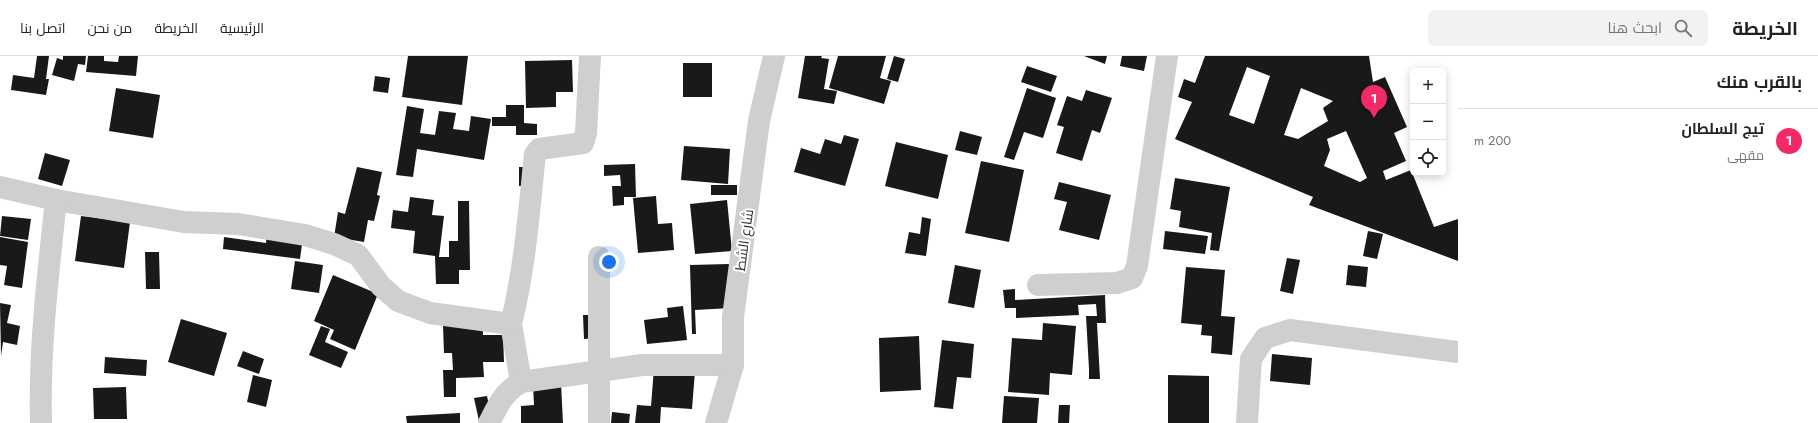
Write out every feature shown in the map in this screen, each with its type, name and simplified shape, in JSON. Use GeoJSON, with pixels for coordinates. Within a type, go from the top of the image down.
{"type":"FeatureCollection","features":[{"type":"Feature","properties":{"kind":"street"},"geometry":{"type":"LineString","coordinates":[[521,382],[511,324],[519,290],[523,263],[535,154],[539,149],[583,143],[586,133],[590,56]]}},
{"type":"Feature","properties":{"kind":"street","name":"شارع الشط"},"geometry":{"type":"LineString","coordinates":[[716,423],[733,365],[733,317],[736,294],[760,121],[774,56]]}},
{"type":"Feature","properties":{"kind":"street"},"geometry":{"type":"LineString","coordinates":[[1038,285],[1117,283],[1132,278],[1137,266],[1167,56]]}},
{"type":"Feature","properties":{"kind":"street"},"geometry":{"type":"LineString","coordinates":[[0,187],[56,200],[184,222],[238,224],[305,234],[334,244],[358,255],[381,286],[398,301],[430,313],[511,324]]}},
{"type":"Feature","properties":{"kind":"street"},"geometry":{"type":"LineString","coordinates":[[41,423],[40,375],[43,316],[56,200]]}},
{"type":"Feature","properties":{"kind":"street"},"geometry":{"type":"LineString","coordinates":[[599,257],[599,423]]}},
{"type":"Feature","properties":{"kind":"street"},"geometry":{"type":"LineString","coordinates":[[1247,423],[1251,359],[1265,338],[1290,330],[1458,352]]}},
{"type":"Feature","properties":{"kind":"street"},"geometry":{"type":"LineString","coordinates":[[489,423],[502,398],[509,389],[521,382],[642,365],[733,365]]}},
{"type":"Feature","properties":{"kind":"building"},"geometry":{"type":"Polygon","coordinates":[[[37,56],[49,56],[46,79],[49,79],[46,95],[11,90],[13,75],[34,78],[37,56]]]}},
{"type":"Feature","properties":{"kind":"building"},"geometry":{"type":"Polygon","coordinates":[[[63,56],[86,56],[85,65],[78,64],[74,81],[52,75],[57,58],[63,60],[63,56]]]}},
{"type":"Feature","properties":{"kind":"building"},"geometry":{"type":"Polygon","coordinates":[[[88,56],[104,56],[104,61],[118,62],[119,56],[138,56],[136,76],[86,72],[88,56]]]}},
{"type":"Feature","properties":{"kind":"building"},"geometry":{"type":"Polygon","coordinates":[[[408,56],[468,56],[462,105],[402,97],[408,56]]]}},
{"type":"Feature","properties":{"kind":"building"},"geometry":{"type":"Polygon","coordinates":[[[805,56],[822,56],[821,58],[829,59],[824,89],[837,91],[834,104],[798,98],[805,56]]]}},
{"type":"Feature","properties":{"kind":"building"},"geometry":{"type":"Polygon","coordinates":[[[838,56],[886,56],[880,78],[891,81],[884,104],[829,88],[838,56]]]}},
{"type":"Feature","properties":{"kind":"building"},"geometry":{"type":"Polygon","coordinates":[[[894,56],[905,59],[898,82],[887,79],[894,56]]]}},
{"type":"Feature","properties":{"kind":"building"},"geometry":{"type":"Polygon","coordinates":[[[1084,56],[1107,56],[1105,64],[1084,56]]]}},
{"type":"Feature","properties":{"kind":"building"},"geometry":{"type":"Polygon","coordinates":[[[1122,56],[1147,56],[1144,71],[1120,66],[1122,56]]]}},
{"type":"Feature","properties":{"kind":"building"},"geometry":{"type":"Polygon","coordinates":[[[1205,56],[1369,56],[1373,82],[1385,77],[1407,127],[1394,133],[1406,161],[1383,171],[1386,180],[1410,170],[1410,176],[1413,176],[1434,227],[1458,219],[1458,261],[1309,205],[1313,197],[1175,139],[1192,102],[1178,97],[1184,79],[1195,83],[1205,56]],[[1247,67],[1229,115],[1254,124],[1270,76],[1247,67]],[[1301,88],[1284,135],[1298,139],[1328,121],[1323,108],[1333,101],[1301,88]],[[1346,131],[1327,139],[1330,150],[1324,166],[1360,182],[1367,178],[1346,131]]]}},
{"type":"Feature","properties":{"kind":"building"},"geometry":{"type":"Polygon","coordinates":[[[572,60],[573,92],[556,92],[556,107],[526,108],[525,61],[572,60]]]}},
{"type":"Feature","properties":{"kind":"building"},"geometry":{"type":"Polygon","coordinates":[[[683,63],[712,63],[712,97],[683,97],[683,63]]]}},
{"type":"Feature","properties":{"kind":"building"},"geometry":{"type":"Polygon","coordinates":[[[1027,66],[1057,76],[1051,92],[1021,82],[1027,66]]]}},
{"type":"Feature","properties":{"kind":"building"},"geometry":{"type":"Polygon","coordinates":[[[375,76],[390,78],[388,93],[373,91],[375,76]]]}},
{"type":"Feature","properties":{"kind":"building"},"geometry":{"type":"Polygon","coordinates":[[[116,88],[160,95],[153,138],[109,131],[116,88]]]}},
{"type":"Feature","properties":{"kind":"building"},"geometry":{"type":"Polygon","coordinates":[[[1027,88],[1056,98],[1043,138],[1024,132],[1014,160],[1004,157],[1027,88]]]}},
{"type":"Feature","properties":{"kind":"building"},"geometry":{"type":"Polygon","coordinates":[[[1086,90],[1112,98],[1100,133],[1092,130],[1082,161],[1056,153],[1064,127],[1057,125],[1067,96],[1082,101],[1086,90]]]}},
{"type":"Feature","properties":{"kind":"building"},"geometry":{"type":"Polygon","coordinates":[[[506,105],[524,105],[524,123],[537,124],[537,135],[516,135],[516,126],[492,126],[492,117],[506,117],[506,105]]]}},
{"type":"Feature","properties":{"kind":"building"},"geometry":{"type":"Polygon","coordinates":[[[407,106],[424,109],[420,133],[435,135],[439,111],[456,113],[453,129],[469,131],[471,116],[491,119],[484,160],[417,149],[413,177],[396,175],[407,106]]]}},
{"type":"Feature","properties":{"kind":"building"},"geometry":{"type":"Polygon","coordinates":[[[960,131],[982,137],[977,155],[955,150],[960,131]]]}},
{"type":"Feature","properties":{"kind":"building"},"geometry":{"type":"Polygon","coordinates":[[[844,135],[859,139],[845,186],[794,172],[801,148],[820,154],[825,139],[841,144],[844,135]]]}},
{"type":"Feature","properties":{"kind":"building"},"geometry":{"type":"Polygon","coordinates":[[[896,142],[948,155],[938,199],[885,186],[896,142]]]}},
{"type":"Feature","properties":{"kind":"building"},"geometry":{"type":"Polygon","coordinates":[[[684,146],[730,149],[728,184],[681,180],[684,146]]]}},
{"type":"Feature","properties":{"kind":"building"},"geometry":{"type":"Polygon","coordinates":[[[45,153],[70,160],[62,186],[38,179],[45,153]]]}},
{"type":"Feature","properties":{"kind":"building"},"geometry":{"type":"Polygon","coordinates":[[[981,161],[1024,170],[1009,242],[965,233],[981,161]]]}},
{"type":"Feature","properties":{"kind":"building"},"geometry":{"type":"Polygon","coordinates":[[[635,164],[636,197],[624,197],[624,205],[613,206],[612,186],[621,186],[620,175],[604,176],[604,165],[635,164]]]}},
{"type":"Feature","properties":{"kind":"building"},"geometry":{"type":"Polygon","coordinates":[[[357,167],[382,172],[377,195],[380,196],[374,221],[368,220],[364,242],[334,237],[338,212],[345,214],[357,167]]]}},
{"type":"Feature","properties":{"kind":"building"},"geometry":{"type":"Polygon","coordinates":[[[519,167],[533,167],[533,186],[519,186],[519,167]]]}},
{"type":"Feature","properties":{"kind":"building"},"geometry":{"type":"Polygon","coordinates":[[[1175,178],[1230,187],[1219,251],[1210,250],[1212,233],[1179,227],[1181,211],[1170,209],[1175,178]]]}},
{"type":"Feature","properties":{"kind":"building"},"geometry":{"type":"Polygon","coordinates":[[[1059,182],[1111,195],[1099,240],[1059,230],[1067,202],[1054,199],[1059,182]]]}},
{"type":"Feature","properties":{"kind":"building"},"geometry":{"type":"Polygon","coordinates":[[[711,185],[737,185],[737,195],[711,195],[711,185]]]}},
{"type":"Feature","properties":{"kind":"building"},"geometry":{"type":"Polygon","coordinates":[[[656,196],[658,224],[672,223],[674,250],[638,253],[633,198],[656,196]]]}},
{"type":"Feature","properties":{"kind":"building"},"geometry":{"type":"Polygon","coordinates":[[[410,197],[434,200],[432,215],[444,216],[439,257],[449,257],[449,241],[458,241],[458,201],[469,201],[470,270],[459,270],[459,284],[436,284],[435,256],[413,253],[415,231],[391,228],[393,210],[408,212],[410,197]]]}},
{"type":"Feature","properties":{"kind":"building"},"geometry":{"type":"Polygon","coordinates":[[[727,200],[732,251],[695,254],[690,204],[727,200]]]}},
{"type":"Feature","properties":{"kind":"building"},"geometry":{"type":"Polygon","coordinates":[[[2,216],[31,219],[28,240],[0,236],[2,216]]]}},
{"type":"Feature","properties":{"kind":"building"},"geometry":{"type":"Polygon","coordinates":[[[81,216],[130,222],[124,268],[75,261],[81,216]]]}},
{"type":"Feature","properties":{"kind":"building"},"geometry":{"type":"Polygon","coordinates":[[[922,217],[931,219],[926,256],[905,253],[909,232],[920,234],[922,217]]]}},
{"type":"Feature","properties":{"kind":"building"},"geometry":{"type":"Polygon","coordinates":[[[1165,231],[1208,236],[1205,254],[1163,249],[1165,231]]]}},
{"type":"Feature","properties":{"kind":"building"},"geometry":{"type":"Polygon","coordinates":[[[1368,231],[1383,234],[1377,259],[1363,256],[1368,231]]]}},
{"type":"Feature","properties":{"kind":"building"},"geometry":{"type":"Polygon","coordinates":[[[267,232],[303,237],[300,259],[223,249],[224,237],[266,243],[267,232]]]}},
{"type":"Feature","properties":{"kind":"building"},"geometry":{"type":"Polygon","coordinates":[[[0,237],[28,242],[22,288],[4,285],[7,266],[0,265],[0,237]]]}},
{"type":"Feature","properties":{"kind":"building"},"geometry":{"type":"Polygon","coordinates":[[[145,252],[159,252],[160,289],[146,289],[145,252]]]}},
{"type":"Feature","properties":{"kind":"building"},"geometry":{"type":"Polygon","coordinates":[[[1287,258],[1300,260],[1293,294],[1280,291],[1287,258]]]}},
{"type":"Feature","properties":{"kind":"building"},"geometry":{"type":"Polygon","coordinates":[[[295,261],[323,265],[319,293],[291,289],[295,261]]]}},
{"type":"Feature","properties":{"kind":"building"},"geometry":{"type":"Polygon","coordinates":[[[729,264],[731,308],[695,310],[696,334],[692,334],[690,265],[729,264]]]}},
{"type":"Feature","properties":{"kind":"building"},"geometry":{"type":"Polygon","coordinates":[[[955,265],[981,270],[974,308],[948,303],[955,265]]]}},
{"type":"Feature","properties":{"kind":"building"},"geometry":{"type":"Polygon","coordinates":[[[1348,265],[1368,267],[1366,287],[1346,285],[1348,265]]]}},
{"type":"Feature","properties":{"kind":"building"},"geometry":{"type":"Polygon","coordinates":[[[1186,267],[1225,270],[1221,316],[1235,317],[1232,355],[1211,353],[1212,336],[1201,335],[1202,325],[1181,323],[1186,267]]]}},
{"type":"Feature","properties":{"kind":"building"},"geometry":{"type":"Polygon","coordinates":[[[333,275],[378,294],[355,350],[330,339],[334,330],[314,321],[333,275]]]}},
{"type":"Feature","properties":{"kind":"building"},"geometry":{"type":"Polygon","coordinates":[[[1015,289],[1015,300],[1105,295],[1106,323],[1097,323],[1100,379],[1089,379],[1086,316],[1097,316],[1096,304],[1078,305],[1079,315],[1016,318],[1016,308],[1005,308],[1003,290],[1015,289]]]}},
{"type":"Feature","properties":{"kind":"building"},"geometry":{"type":"Polygon","coordinates":[[[0,303],[11,305],[7,323],[20,326],[17,345],[3,342],[1,356],[0,303]]]}},
{"type":"Feature","properties":{"kind":"building"},"geometry":{"type":"Polygon","coordinates":[[[683,306],[687,340],[647,344],[644,320],[668,317],[667,308],[683,306]]]}},
{"type":"Feature","properties":{"kind":"building"},"geometry":{"type":"Polygon","coordinates":[[[583,315],[596,315],[597,338],[584,339],[583,315]]]}},
{"type":"Feature","properties":{"kind":"building"},"geometry":{"type":"Polygon","coordinates":[[[181,319],[227,333],[214,376],[168,362],[181,319]]]}},
{"type":"Feature","properties":{"kind":"building"},"geometry":{"type":"Polygon","coordinates":[[[1043,323],[1076,326],[1072,375],[1050,373],[1049,395],[1008,392],[1012,338],[1042,340],[1043,323]]]}},
{"type":"Feature","properties":{"kind":"building"},"geometry":{"type":"Polygon","coordinates":[[[483,325],[483,335],[503,335],[504,362],[483,362],[484,377],[456,378],[456,397],[444,397],[443,370],[453,370],[452,353],[444,353],[443,326],[483,325]]]}},
{"type":"Feature","properties":{"kind":"building"},"geometry":{"type":"Polygon","coordinates":[[[321,326],[330,329],[325,342],[348,352],[341,368],[309,355],[321,326]]]}},
{"type":"Feature","properties":{"kind":"building"},"geometry":{"type":"Polygon","coordinates":[[[919,336],[921,390],[880,392],[879,338],[919,336]]]}},
{"type":"Feature","properties":{"kind":"building"},"geometry":{"type":"Polygon","coordinates":[[[942,340],[974,344],[971,378],[957,377],[953,409],[934,407],[942,340]]]}},
{"type":"Feature","properties":{"kind":"building"},"geometry":{"type":"Polygon","coordinates":[[[243,351],[264,359],[259,374],[237,366],[243,351]]]}},
{"type":"Feature","properties":{"kind":"building"},"geometry":{"type":"Polygon","coordinates":[[[1272,354],[1312,358],[1310,385],[1270,381],[1272,354]]]}},
{"type":"Feature","properties":{"kind":"building"},"geometry":{"type":"Polygon","coordinates":[[[105,357],[147,360],[146,376],[104,373],[105,357]]]}},
{"type":"Feature","properties":{"kind":"building"},"geometry":{"type":"Polygon","coordinates":[[[654,368],[695,371],[692,409],[661,407],[660,423],[635,423],[637,405],[651,406],[654,368]]]}},
{"type":"Feature","properties":{"kind":"building"},"geometry":{"type":"Polygon","coordinates":[[[253,375],[272,380],[266,407],[247,402],[253,375]]]}},
{"type":"Feature","properties":{"kind":"building"},"geometry":{"type":"Polygon","coordinates":[[[1168,375],[1209,376],[1209,423],[1168,423],[1168,375]]]}},
{"type":"Feature","properties":{"kind":"building"},"geometry":{"type":"Polygon","coordinates":[[[561,383],[563,423],[521,423],[521,406],[534,405],[533,384],[561,383]]]}},
{"type":"Feature","properties":{"kind":"building"},"geometry":{"type":"Polygon","coordinates":[[[126,387],[127,419],[94,419],[93,388],[126,387]]]}},
{"type":"Feature","properties":{"kind":"building"},"geometry":{"type":"Polygon","coordinates":[[[487,396],[492,419],[479,421],[474,398],[487,396]]]}},
{"type":"Feature","properties":{"kind":"building"},"geometry":{"type":"Polygon","coordinates":[[[1004,396],[1039,398],[1037,423],[1002,423],[1004,396]]]}},
{"type":"Feature","properties":{"kind":"building"},"geometry":{"type":"Polygon","coordinates":[[[1059,405],[1070,405],[1069,423],[1058,423],[1059,405]]]}},
{"type":"Feature","properties":{"kind":"building"},"geometry":{"type":"Polygon","coordinates":[[[612,412],[630,414],[629,423],[611,423],[612,412]]]}},
{"type":"Feature","properties":{"kind":"building"},"geometry":{"type":"Polygon","coordinates":[[[460,413],[460,423],[407,423],[406,416],[460,413]]]}},
{"type":"Feature","properties":{"kind":"place","name":"تيج السلطان"},"geometry":{"type":"Point","coordinates":[1374,118]}}]}
